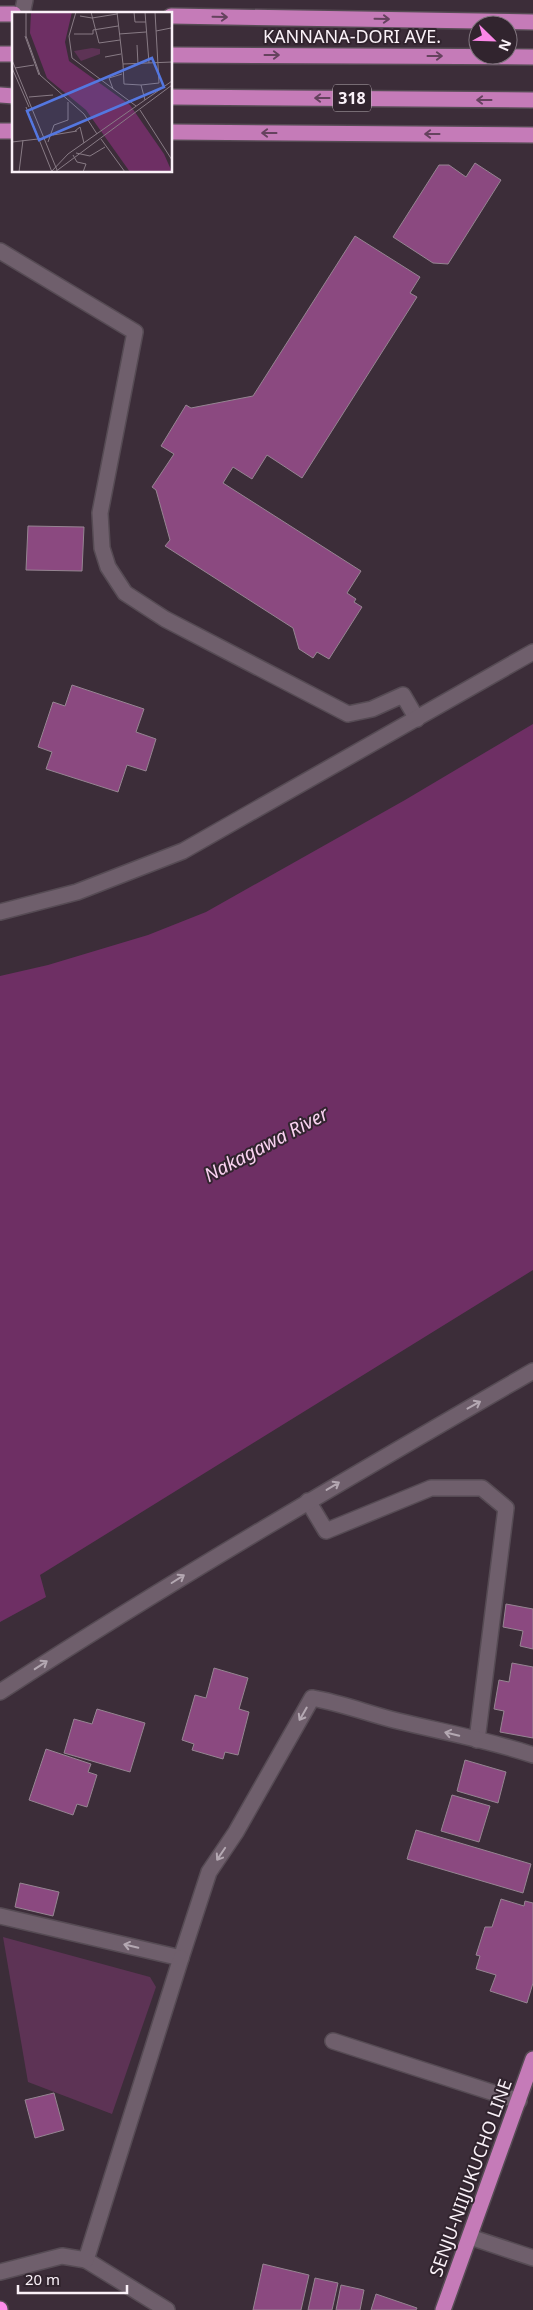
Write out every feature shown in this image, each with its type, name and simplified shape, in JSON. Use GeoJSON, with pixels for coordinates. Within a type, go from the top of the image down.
{"type":"FeatureCollection","features":[{"type":"Feature","properties":{"kind":"main road"},"geometry":{"type":"LineString","coordinates":[[172,16],[533,22]]}},
{"type":"Feature","properties":{"kind":"main road","name":"KANNANA-DORI AVE."},"geometry":{"type":"LineString","coordinates":[[172,55],[533,57]]}},
{"type":"Feature","properties":{"kind":"main road","name":"318"},"geometry":{"type":"LineString","coordinates":[[172,97],[533,100]]}},
{"type":"Feature","properties":{"kind":"main road"},"geometry":{"type":"LineString","coordinates":[[172,132],[533,135]]}},
{"type":"Feature","properties":{"kind":"main road","name":"SENJU-NIIJUKUCHO LINE"},"geometry":{"type":"LineString","coordinates":[[443,2310],[533,2060]]}},
{"type":"Feature","properties":{"kind":"street"},"geometry":{"type":"LineString","coordinates":[[0,252],[135,332],[100,513],[102,548],[108,568],[125,593],[165,619],[348,714],[372,709],[403,695],[417,719]]}},
{"type":"Feature","properties":{"kind":"street"},"geometry":{"type":"LineString","coordinates":[[0,912],[85,889],[183,851],[533,652]]}},
{"type":"Feature","properties":{"kind":"street"},"geometry":{"type":"LineString","coordinates":[[0,1692],[188,1572],[533,1371]]}},
{"type":"Feature","properties":{"kind":"street"},"geometry":{"type":"LineString","coordinates":[[308,1501],[326,1531],[432,1488],[482,1488],[506,1508],[476,1740]]}},
{"type":"Feature","properties":{"kind":"street"},"geometry":{"type":"LineString","coordinates":[[86,2260],[209,1872],[236,1832],[312,1698],[339,1703],[383,1717],[476,1740],[503,1745],[533,1755]]}},
{"type":"Feature","properties":{"kind":"street"},"geometry":{"type":"LineString","coordinates":[[0,1916],[181,1958]]}},
{"type":"Feature","properties":{"kind":"street"},"geometry":{"type":"LineString","coordinates":[[333,2041],[519,2101]]}},
{"type":"Feature","properties":{"kind":"street"},"geometry":{"type":"LineString","coordinates":[[470,2237],[533,2258]]}},
{"type":"Feature","properties":{"kind":"street"},"geometry":{"type":"LineString","coordinates":[[0,2272],[62,2256],[86,2260],[167,2310]]}},
{"type":"Feature","properties":{"kind":"shaded area"},"geometry":{"type":"Polygon","coordinates":[[[3,1937],[150,1977],[156,1987],[112,2114],[28,2082],[3,1937]]]}},
{"type":"Feature","properties":{"kind":"water","name":"Nakagawa River"},"geometry":{"type":"Polygon","coordinates":[[[533,724],[533,1270],[40,1575],[46,1597],[0,1622],[0,976],[48,965],[148,935],[206,912],[405,800],[533,724]]]}},
{"type":"Feature","properties":{"kind":"building"},"geometry":{"type":"Polygon","coordinates":[[[475,163],[501,180],[448,264],[433,263],[393,237],[439,165],[449,165],[466,177],[475,163]]]}},
{"type":"Feature","properties":{"kind":"building"},"geometry":{"type":"Polygon","coordinates":[[[355,236],[420,277],[410,293],[417,297],[302,478],[267,455],[252,479],[233,467],[223,483],[361,571],[347,593],[356,599],[354,602],[362,607],[329,659],[317,652],[313,658],[299,649],[293,628],[165,546],[170,540],[156,490],[152,487],[174,454],[161,446],[186,405],[191,408],[253,396],[355,236]]]}},
{"type":"Feature","properties":{"kind":"building"},"geometry":{"type":"Polygon","coordinates":[[[28,526],[84,527],[82,571],[26,570],[28,526]]]}},
{"type":"Feature","properties":{"kind":"building"},"geometry":{"type":"Polygon","coordinates":[[[72,685],[144,709],[136,732],[156,739],[146,771],[127,765],[118,792],[46,769],[52,752],[38,747],[53,702],[65,706],[72,685]]]}},
{"type":"Feature","properties":{"kind":"building"},"geometry":{"type":"Polygon","coordinates":[[[506,1604],[533,1609],[533,1649],[520,1646],[523,1631],[503,1627],[506,1604]]]}},
{"type":"Feature","properties":{"kind":"building"},"geometry":{"type":"Polygon","coordinates":[[[512,1663],[533,1667],[533,1738],[500,1732],[504,1711],[494,1709],[499,1680],[509,1682],[512,1663]]]}},
{"type":"Feature","properties":{"kind":"building"},"geometry":{"type":"Polygon","coordinates":[[[214,1668],[248,1678],[239,1709],[249,1712],[238,1755],[225,1752],[223,1759],[192,1750],[194,1744],[182,1740],[195,1695],[206,1698],[214,1668]]]}},
{"type":"Feature","properties":{"kind":"building"},"geometry":{"type":"Polygon","coordinates":[[[97,1709],[145,1723],[130,1772],[64,1753],[74,1719],[92,1724],[97,1709]]]}},
{"type":"Feature","properties":{"kind":"building"},"geometry":{"type":"Polygon","coordinates":[[[46,1749],[91,1764],[88,1772],[97,1775],[87,1807],[77,1804],[73,1815],[29,1800],[46,1749]]]}},
{"type":"Feature","properties":{"kind":"building"},"geometry":{"type":"Polygon","coordinates":[[[465,1760],[506,1772],[498,1803],[457,1791],[465,1760]]]}},
{"type":"Feature","properties":{"kind":"building"},"geometry":{"type":"Polygon","coordinates":[[[452,1795],[490,1806],[479,1842],[441,1831],[452,1795]]]}},
{"type":"Feature","properties":{"kind":"building"},"geometry":{"type":"Polygon","coordinates":[[[416,1830],[531,1864],[523,1893],[407,1859],[416,1830]]]}},
{"type":"Feature","properties":{"kind":"building"},"geometry":{"type":"Polygon","coordinates":[[[20,1883],[59,1892],[53,1916],[15,1907],[20,1883]]]}},
{"type":"Feature","properties":{"kind":"building"},"geometry":{"type":"Polygon","coordinates":[[[501,1899],[524,1906],[525,1901],[533,1903],[533,1983],[527,2003],[490,1991],[496,1975],[476,1969],[480,1956],[476,1955],[485,1927],[492,1927],[501,1899]]]}},
{"type":"Feature","properties":{"kind":"building"},"geometry":{"type":"Polygon","coordinates":[[[54,2093],[64,2130],[35,2138],[25,2100],[54,2093]]]}},
{"type":"Feature","properties":{"kind":"building"},"geometry":{"type":"Polygon","coordinates":[[[263,2264],[309,2275],[301,2310],[253,2310],[263,2264]]]}},
{"type":"Feature","properties":{"kind":"building"},"geometry":{"type":"Polygon","coordinates":[[[315,2278],[338,2283],[332,2310],[308,2310],[315,2278]]]}},
{"type":"Feature","properties":{"kind":"building"},"geometry":{"type":"Polygon","coordinates":[[[341,2285],[364,2290],[360,2310],[336,2310],[341,2285]]]}},
{"type":"Feature","properties":{"kind":"building"},"geometry":{"type":"Polygon","coordinates":[[[376,2294],[417,2308],[416,2310],[371,2310],[376,2294]]]}}]}
